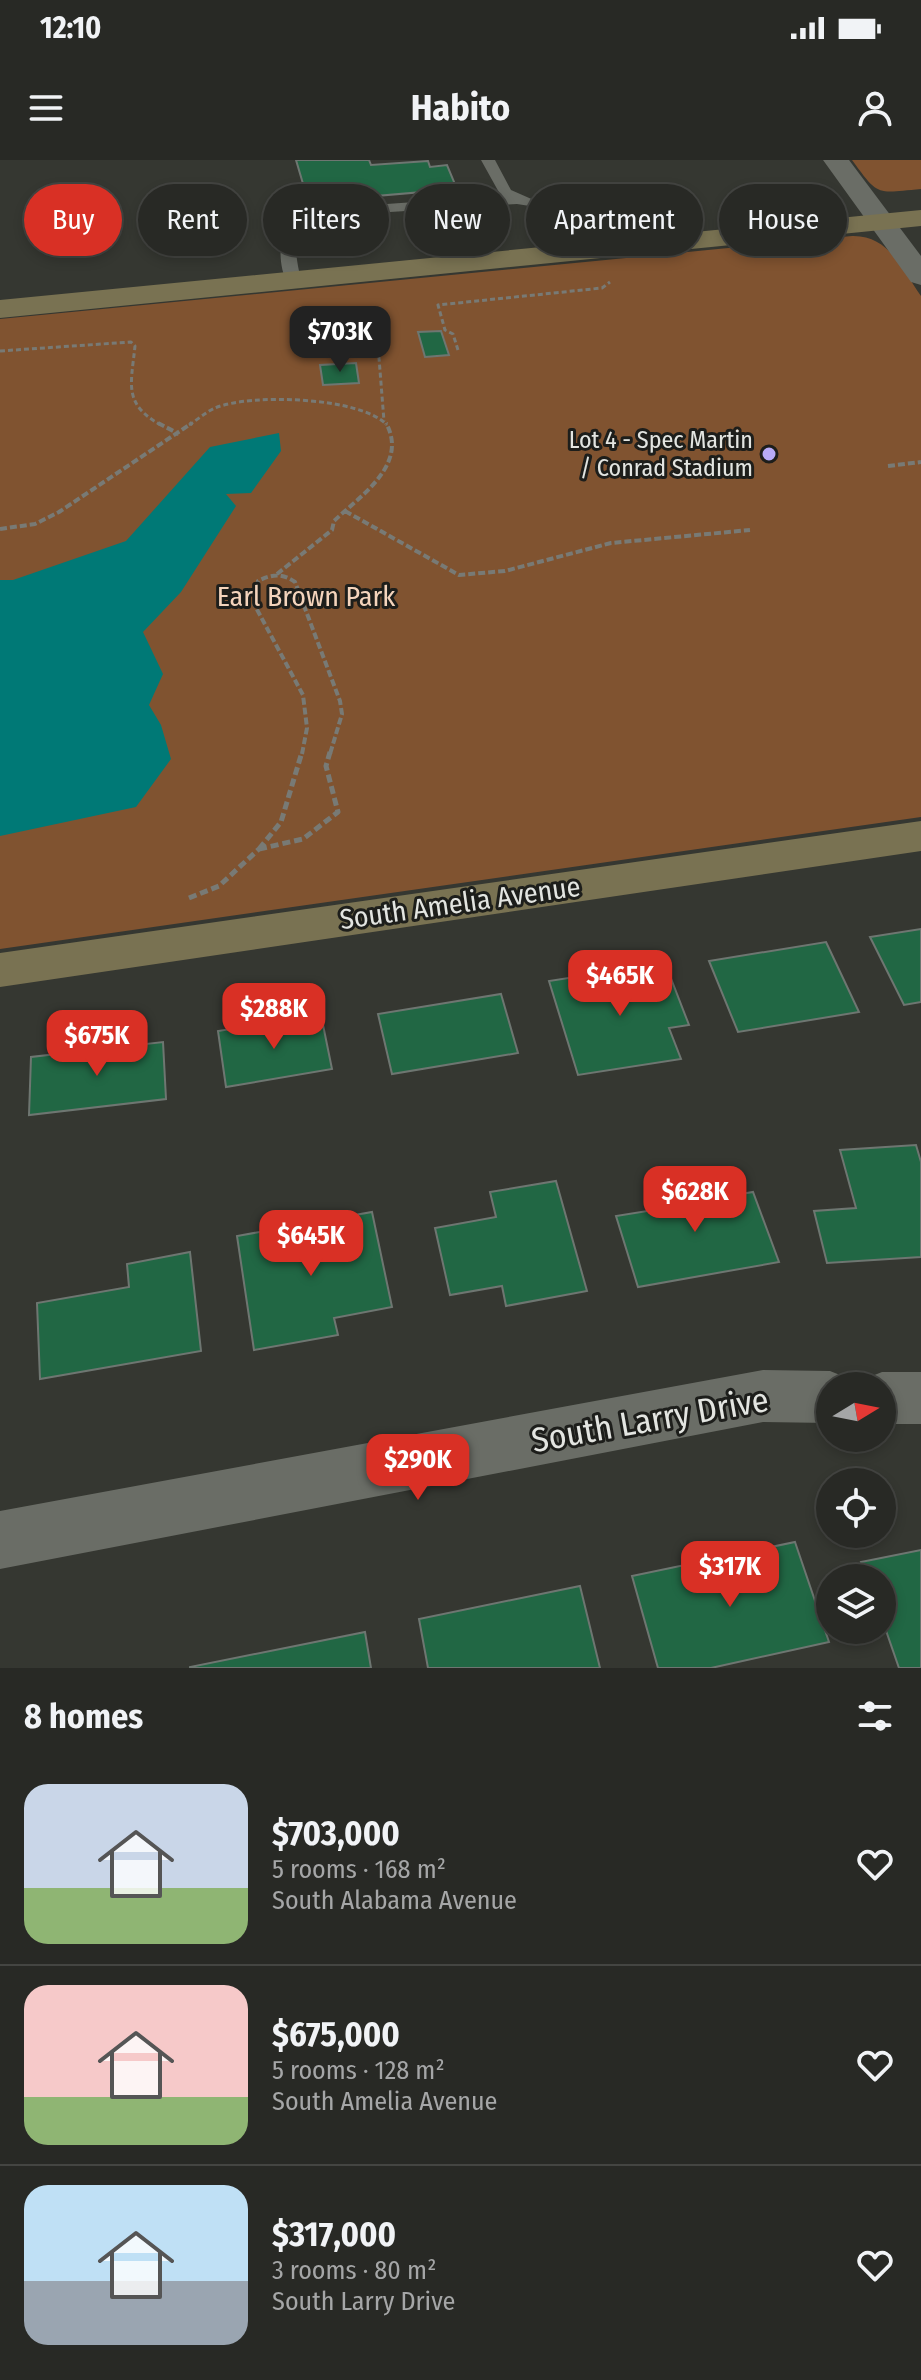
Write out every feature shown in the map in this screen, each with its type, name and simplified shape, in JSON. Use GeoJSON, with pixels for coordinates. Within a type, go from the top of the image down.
{"type":"FeatureCollection","features":[{"type":"Feature","properties":{"kind":"street"},"geometry":{"type":"LineString","coordinates":[[836,160],[921,276]]}},
{"type":"Feature","properties":{"kind":"street"},"geometry":{"type":"LineString","coordinates":[[873,212],[921,196]]}},
{"type":"Feature","properties":{"kind":"street"},"geometry":{"type":"LineString","coordinates":[[0,309],[290,267],[873,212],[921,218]]}},
{"type":"Feature","properties":{"kind":"street"},"geometry":{"type":"LineString","coordinates":[[166,265],[290,267]]}},
{"type":"Feature","properties":{"kind":"street","name":"South Amelia Avenue"},"geometry":{"type":"LineString","coordinates":[[0,970],[921,836]]}},
{"type":"Feature","properties":{"kind":"street","name":"South Larry Drive"},"geometry":{"type":"LineString","coordinates":[[0,1540],[763,1396],[816,1397]]}},
{"type":"Feature","properties":{"kind":"street"},"geometry":{"type":"LineString","coordinates":[[896,1398],[921,1398]]}},
{"type":"Feature","properties":{"kind":"lane"},"geometry":{"type":"LineString","coordinates":[[488,160],[505,193],[514,200]]}},
{"type":"Feature","properties":{"kind":"lane"},"geometry":{"type":"LineString","coordinates":[[389,208],[514,200],[526,203]]}},
{"type":"Feature","properties":{"kind":"lane"},"geometry":{"type":"LineString","coordinates":[[290,267],[291,256]]}},
{"type":"Feature","properties":{"kind":"path"},"geometry":{"type":"LineString","coordinates":[[458,350],[453,334],[445,330],[438,305],[602,288],[612,280]]}},
{"type":"Feature","properties":{"kind":"path"},"geometry":{"type":"LineString","coordinates":[[185,900],[219,886],[259,849],[281,822],[307,728],[303,695],[254,604],[258,581],[277,574],[332,530],[334,521],[385,472],[392,452],[391,431],[384,421],[379,358],[350,306]]}},
{"type":"Feature","properties":{"kind":"path"},"geometry":{"type":"LineString","coordinates":[[0,351],[131,342],[135,346],[133,407],[142,416],[180,434]]}},
{"type":"Feature","properties":{"kind":"path"},"geometry":{"type":"LineString","coordinates":[[0,529],[35,524],[59,512],[215,408],[267,401],[350,408],[384,421]]}},
{"type":"Feature","properties":{"kind":"path"},"geometry":{"type":"LineString","coordinates":[[888,466],[921,462]]}},
{"type":"Feature","properties":{"kind":"path"},"geometry":{"type":"LineString","coordinates":[[345,511],[459,575],[505,571],[611,543],[750,530]]}},
{"type":"Feature","properties":{"kind":"path"},"geometry":{"type":"LineString","coordinates":[[259,849],[303,839],[338,812],[326,766],[342,714],[340,701],[295,582],[284,574],[277,574]]}},
{"type":"Feature","properties":{"kind":"green space"},"geometry":{"type":"Polygon","coordinates":[[[852,160],[921,160],[921,189],[880,190],[868,181],[852,160]]]}},
{"type":"Feature","properties":{"kind":"green space","name":"Earl Brown Park"},"geometry":{"type":"Polygon","coordinates":[[[847,236],[865,237],[885,247],[921,296],[921,817],[0,949],[0,319],[647,256],[703,256],[703,251],[719,249],[719,256],[847,256],[847,236]]]}},
{"type":"Feature","properties":{"kind":"water"},"geometry":{"type":"Polygon","coordinates":[[[279,433],[281,451],[251,493],[226,494],[236,506],[181,592],[143,632],[163,674],[149,705],[161,725],[171,759],[136,807],[0,836],[0,580],[13,580],[126,541],[210,447],[279,433]]]}},
{"type":"Feature","properties":{"kind":"building"},"geometry":{"type":"Polygon","coordinates":[[[296,160],[369,160],[371,165],[428,161],[430,167],[447,165],[455,184],[405,184],[405,194],[389,195],[389,184],[303,184],[296,160]]]}},
{"type":"Feature","properties":{"kind":"building"},"geometry":{"type":"Polygon","coordinates":[[[441,331],[449,355],[425,357],[418,332],[441,331]]]}},
{"type":"Feature","properties":{"kind":"building"},"geometry":{"type":"Polygon","coordinates":[[[356,363],[359,383],[323,385],[320,365],[356,363]]]}},
{"type":"Feature","properties":{"kind":"building"},"geometry":{"type":"Polygon","coordinates":[[[921,929],[921,1002],[904,1005],[870,937],[921,929]]]}},
{"type":"Feature","properties":{"kind":"building"},"geometry":{"type":"Polygon","coordinates":[[[826,942],[859,1012],[738,1032],[709,961],[826,942]]]}},
{"type":"Feature","properties":{"kind":"building"},"geometry":{"type":"Polygon","coordinates":[[[665,963],[689,1025],[669,1028],[681,1059],[578,1075],[549,981],[665,963]]]}},
{"type":"Feature","properties":{"kind":"building"},"geometry":{"type":"Polygon","coordinates":[[[501,994],[518,1053],[392,1074],[378,1014],[501,994]]]}},
{"type":"Feature","properties":{"kind":"building"},"geometry":{"type":"Polygon","coordinates":[[[321,1015],[332,1069],[226,1087],[218,1031],[321,1015]]]}},
{"type":"Feature","properties":{"kind":"building"},"geometry":{"type":"Polygon","coordinates":[[[163,1042],[166,1099],[29,1115],[31,1057],[163,1042]]]}},
{"type":"Feature","properties":{"kind":"building"},"geometry":{"type":"Polygon","coordinates":[[[916,1145],[921,1162],[921,1257],[827,1263],[814,1211],[856,1208],[840,1150],[916,1145]]]}},
{"type":"Feature","properties":{"kind":"building"},"geometry":{"type":"Polygon","coordinates":[[[703,1176],[712,1199],[753,1192],[779,1262],[638,1287],[616,1216],[660,1209],[652,1185],[703,1176]]]}},
{"type":"Feature","properties":{"kind":"building"},"geometry":{"type":"Polygon","coordinates":[[[556,1181],[587,1291],[506,1306],[502,1286],[450,1295],[435,1228],[496,1217],[490,1192],[556,1181]]]}},
{"type":"Feature","properties":{"kind":"building"},"geometry":{"type":"Polygon","coordinates":[[[372,1212],[392,1307],[334,1318],[338,1335],[254,1350],[237,1236],[372,1212]]]}},
{"type":"Feature","properties":{"kind":"building"},"geometry":{"type":"Polygon","coordinates":[[[190,1252],[201,1351],[40,1379],[37,1303],[129,1287],[127,1264],[190,1252]]]}},
{"type":"Feature","properties":{"kind":"building"},"geometry":{"type":"Polygon","coordinates":[[[795,1542],[816,1604],[816,1644],[820,1644],[711,1668],[658,1668],[632,1576],[795,1542]]]}},
{"type":"Feature","properties":{"kind":"building"},"geometry":{"type":"Polygon","coordinates":[[[921,1550],[921,1668],[899,1668],[891,1644],[896,1644],[896,1564],[861,1562],[921,1550]]]}},
{"type":"Feature","properties":{"kind":"building"},"geometry":{"type":"Polygon","coordinates":[[[580,1586],[600,1668],[428,1668],[419,1619],[580,1586]]]}},
{"type":"Feature","properties":{"kind":"building"},"geometry":{"type":"Polygon","coordinates":[[[365,1632],[371,1668],[190,1668],[190,1667],[365,1632]]]}},
{"type":"Feature","properties":{"kind":"place","name":"Lot 4 - Spec Martin / Conrad Stadium"},"geometry":{"type":"Point","coordinates":[769,454]}}]}
